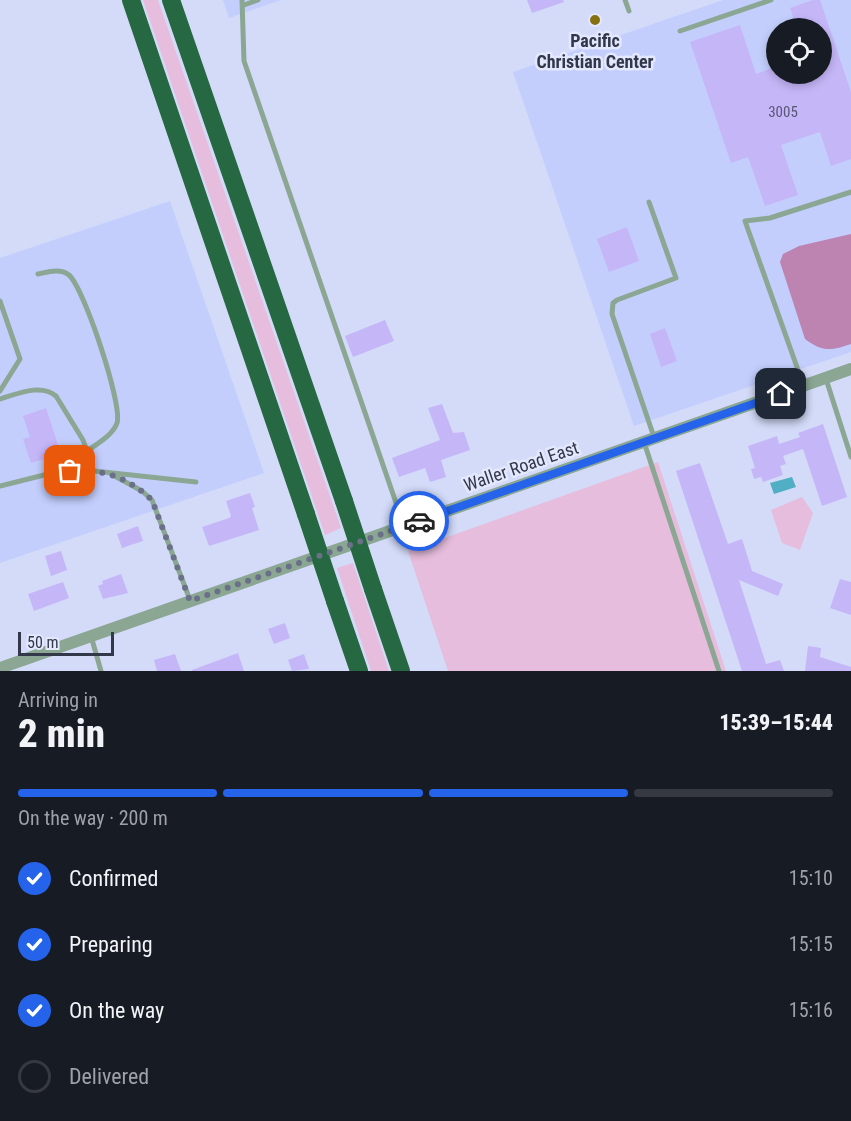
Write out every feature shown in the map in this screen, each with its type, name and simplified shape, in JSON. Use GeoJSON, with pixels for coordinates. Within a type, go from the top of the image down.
{"type":"FeatureCollection","features":[{"type":"Feature","properties":{"kind":"highway"},"geometry":{"type":"LineString","coordinates":[[131,0],[359,671]]}},
{"type":"Feature","properties":{"kind":"highway"},"geometry":{"type":"LineString","coordinates":[[171,0],[401,671]]}},
{"type":"Feature","properties":{"kind":"street","name":"Waller Road East"},"geometry":{"type":"LineString","coordinates":[[0,668],[851,369]]}},
{"type":"Feature","properties":{"kind":"lane"},"geometry":{"type":"LineString","coordinates":[[258,0],[243,2],[244,61],[404,526]]}},
{"type":"Feature","properties":{"kind":"lane"},"geometry":{"type":"LineString","coordinates":[[625,0],[629,11]]}},
{"type":"Feature","properties":{"kind":"lane"},"geometry":{"type":"LineString","coordinates":[[680,31],[771,0]]}},
{"type":"Feature","properties":{"kind":"lane"},"geometry":{"type":"LineString","coordinates":[[804,386],[745,221],[770,218],[851,192]]}},
{"type":"Feature","properties":{"kind":"lane"},"geometry":{"type":"LineString","coordinates":[[649,202],[676,278],[617,300],[613,303],[612,314],[719,671]]}},
{"type":"Feature","properties":{"kind":"lane"},"geometry":{"type":"LineString","coordinates":[[38,274],[64,272],[75,281],[101,346],[117,404],[118,420],[116,428],[87,451]]}},
{"type":"Feature","properties":{"kind":"lane"},"geometry":{"type":"LineString","coordinates":[[0,301],[20,359],[0,391]]}},
{"type":"Feature","properties":{"kind":"lane"},"geometry":{"type":"LineString","coordinates":[[826,378],[851,457]]}},
{"type":"Feature","properties":{"kind":"lane"},"geometry":{"type":"LineString","coordinates":[[0,399],[27,391],[50,390],[66,407],[87,451],[85,470]]}},
{"type":"Feature","properties":{"kind":"lane"},"geometry":{"type":"LineString","coordinates":[[0,486],[56,472],[85,470],[196,482]]}},
{"type":"Feature","properties":{"kind":"lane"},"geometry":{"type":"LineString","coordinates":[[107,472],[142,491],[152,500],[190,601]]}},
{"type":"Feature","properties":{"kind":"lane"},"geometry":{"type":"LineString","coordinates":[[91,636],[101,671]]}},
{"type":"Feature","properties":{"kind":"shaded area"},"geometry":{"type":"Polygon","coordinates":[[[143,0],[158,0],[341,528],[325,535],[143,0]]]}},
{"type":"Feature","properties":{"kind":"shaded area"},"geometry":{"type":"Polygon","coordinates":[[[223,0],[281,0],[229,18],[223,0]]]}},
{"type":"Feature","properties":{"kind":"shaded area"},"geometry":{"type":"Polygon","coordinates":[[[723,0],[851,0],[851,352],[634,426],[513,72],[723,0]]]}},
{"type":"Feature","properties":{"kind":"shaded area"},"geometry":{"type":"Polygon","coordinates":[[[170,201],[264,473],[0,563],[0,258],[170,201]]]}},
{"type":"Feature","properties":{"kind":"shaded area"},"geometry":{"type":"Polygon","coordinates":[[[851,234],[851,344],[832,349],[822,348],[805,339],[780,262],[783,254],[799,246],[851,234]]]}},
{"type":"Feature","properties":{"kind":"shaded area"},"geometry":{"type":"Polygon","coordinates":[[[658,462],[726,671],[448,671],[408,551],[658,462]]]}},
{"type":"Feature","properties":{"kind":"shaded area"},"geometry":{"type":"Polygon","coordinates":[[[792,477],[796,487],[774,494],[770,483],[792,477]]]}},
{"type":"Feature","properties":{"kind":"shaded area"},"geometry":{"type":"Polygon","coordinates":[[[802,497],[813,513],[800,550],[782,543],[771,510],[802,497]]]}},
{"type":"Feature","properties":{"kind":"shaded area"},"geometry":{"type":"Polygon","coordinates":[[[353,563],[389,671],[371,671],[337,568],[353,563]]]}},
{"type":"Feature","properties":{"kind":"building"},"geometry":{"type":"Polygon","coordinates":[[[527,0],[563,0],[564,2],[532,13],[527,0]]]}},
{"type":"Feature","properties":{"kind":"building"},"geometry":{"type":"Polygon","coordinates":[[[813,0],[820,0],[826,18],[794,18],[790,8],[813,0]]]}},
{"type":"Feature","properties":{"kind":"building"},"geometry":{"type":"Polygon","coordinates":[[[740,25],[756,74],[766,70],[766,84],[832,84],[832,36],[851,92],[851,159],[831,166],[820,132],[781,145],[798,195],[765,206],[748,157],[731,163],[690,42],[740,25]]]}},
{"type":"Feature","properties":{"kind":"building"},"geometry":{"type":"Polygon","coordinates":[[[627,227],[639,261],[609,272],[597,239],[627,227]]]}},
{"type":"Feature","properties":{"kind":"building"},"geometry":{"type":"Polygon","coordinates":[[[385,320],[394,341],[353,357],[345,336],[385,320]]]}},
{"type":"Feature","properties":{"kind":"building"},"geometry":{"type":"Polygon","coordinates":[[[665,328],[677,361],[661,367],[650,334],[665,328]]]}},
{"type":"Feature","properties":{"kind":"building"},"geometry":{"type":"Polygon","coordinates":[[[442,404],[453,433],[464,432],[470,450],[441,460],[446,477],[430,482],[425,468],[399,477],[392,458],[440,440],[428,408],[442,404]]]}},
{"type":"Feature","properties":{"kind":"building"},"geometry":{"type":"Polygon","coordinates":[[[46,408],[61,454],[31,463],[23,439],[30,437],[23,416],[46,408]]]}},
{"type":"Feature","properties":{"kind":"building"},"geometry":{"type":"Polygon","coordinates":[[[823,424],[847,497],[822,506],[803,449],[783,456],[786,464],[780,466],[783,475],[763,482],[761,477],[754,479],[751,469],[755,468],[748,446],[777,436],[779,444],[800,437],[798,433],[823,424]]]}},
{"type":"Feature","properties":{"kind":"building"},"geometry":{"type":"Polygon","coordinates":[[[700,463],[728,544],[742,539],[752,571],[783,584],[778,596],[739,580],[766,664],[780,660],[784,671],[742,671],[676,471],[700,463]]]}},
{"type":"Feature","properties":{"kind":"building"},"geometry":{"type":"Polygon","coordinates":[[[250,493],[259,530],[209,546],[202,527],[229,518],[231,516],[226,501],[250,493]]]}},
{"type":"Feature","properties":{"kind":"building"},"geometry":{"type":"Polygon","coordinates":[[[138,526],[143,541],[122,548],[117,534],[138,526]]]}},
{"type":"Feature","properties":{"kind":"building"},"geometry":{"type":"Polygon","coordinates":[[[61,551],[67,570],[51,576],[45,556],[61,551]]]}},
{"type":"Feature","properties":{"kind":"building"},"geometry":{"type":"Polygon","coordinates":[[[121,574],[128,593],[103,599],[98,586],[103,584],[102,581],[121,574]]]}},
{"type":"Feature","properties":{"kind":"building"},"geometry":{"type":"Polygon","coordinates":[[[840,579],[851,582],[851,615],[830,608],[840,579]]]}},
{"type":"Feature","properties":{"kind":"building"},"geometry":{"type":"Polygon","coordinates":[[[63,582],[69,598],[34,611],[28,594],[63,582]]]}},
{"type":"Feature","properties":{"kind":"building"},"geometry":{"type":"Polygon","coordinates":[[[285,623],[290,638],[274,644],[268,629],[285,623]]]}},
{"type":"Feature","properties":{"kind":"building"},"geometry":{"type":"Polygon","coordinates":[[[808,646],[821,648],[820,657],[851,667],[851,671],[805,671],[808,646]]]}},
{"type":"Feature","properties":{"kind":"building"},"geometry":{"type":"Polygon","coordinates":[[[238,653],[244,671],[192,671],[192,670],[238,653]]]}},
{"type":"Feature","properties":{"kind":"building"},"geometry":{"type":"Polygon","coordinates":[[[175,654],[181,671],[157,671],[154,660],[175,654]]]}},
{"type":"Feature","properties":{"kind":"building"},"geometry":{"type":"Polygon","coordinates":[[[304,654],[309,669],[292,671],[288,660],[304,654]]]}},
{"type":"Feature","properties":{"kind":"way so far"},"geometry":{"type":"LineString","coordinates":[[70,471],[107,472],[142,491],[152,500],[159,512],[190,601],[419,521]]}},
{"type":"Feature","properties":{"kind":"place","name":"Pacific Christian Center"},"geometry":{"type":"Point","coordinates":[595,20]}},
{"type":"Feature","properties":{"kind":"route"},"geometry":{"type":"LineString","coordinates":[[419,521],[781,394]]}}]}
